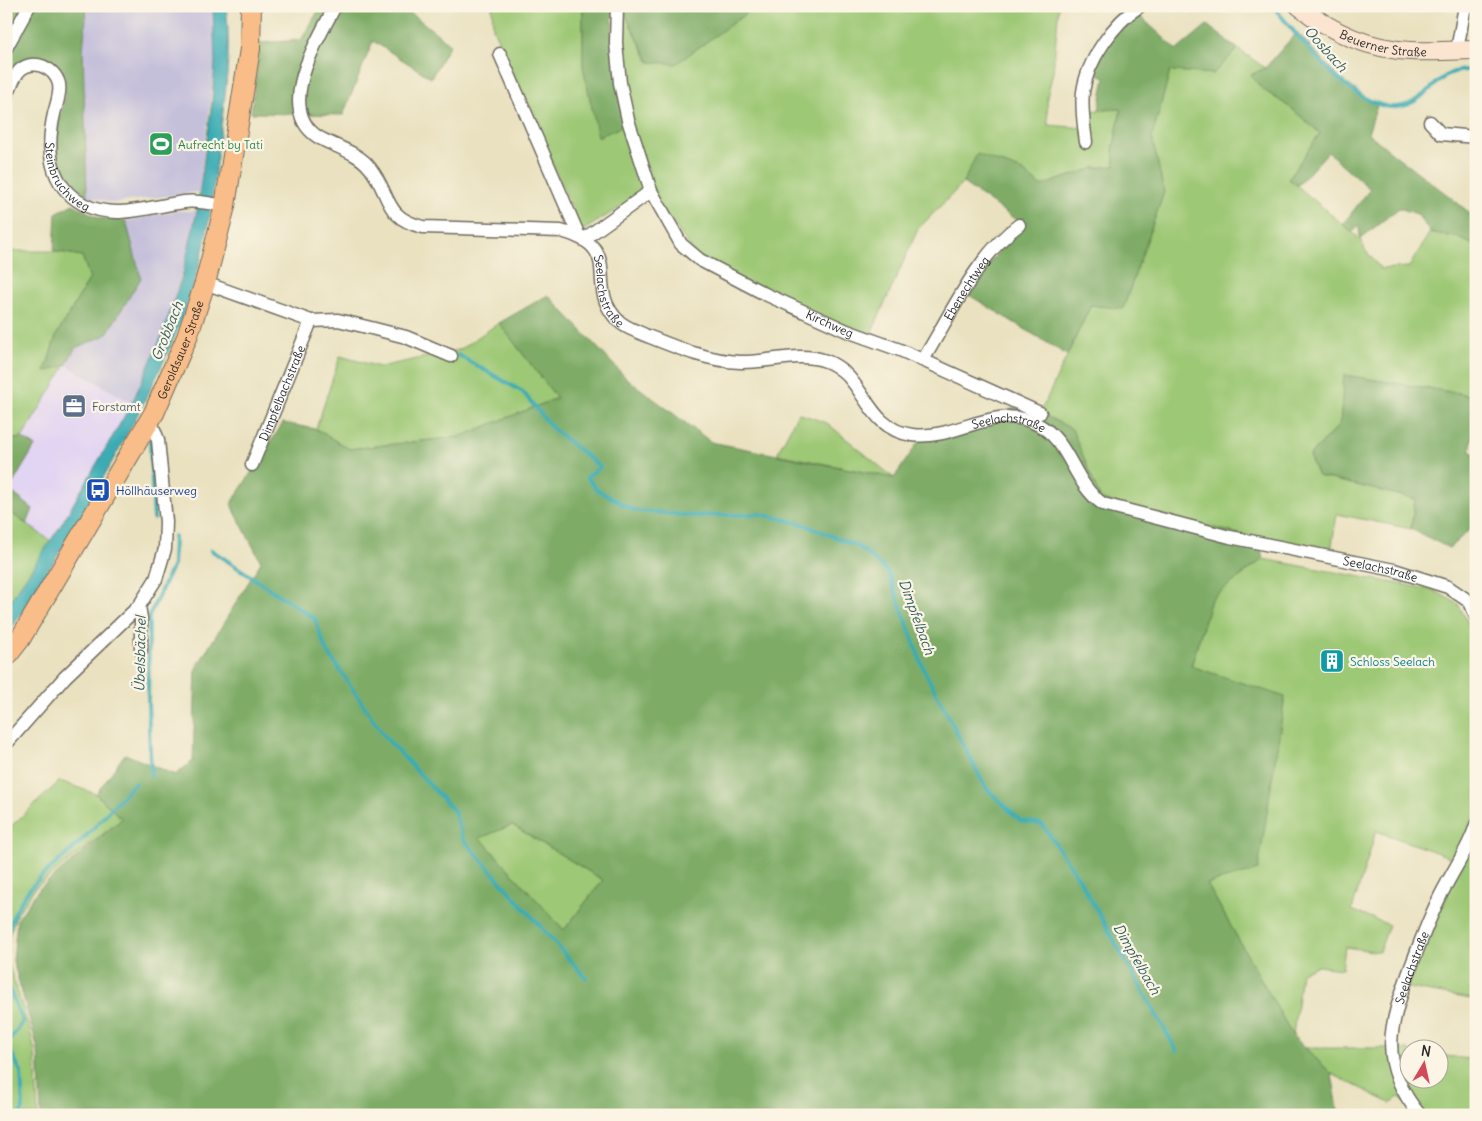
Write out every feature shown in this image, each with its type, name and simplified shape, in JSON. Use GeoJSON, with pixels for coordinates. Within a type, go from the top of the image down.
{"type":"FeatureCollection","features":[{"type":"Feature","properties":{"kind":"main road","name":"Geroldsauer Straße"},"geometry":{"type":"LineString","coordinates":[[6,657],[20,639],[150,419],[177,363],[206,283],[219,205],[248,63],[251,6]]}},
{"type":"Feature","properties":{"kind":"main road","name":"Beuerner Straße"},"geometry":{"type":"LineString","coordinates":[[1299,6],[1318,22],[1364,43],[1410,51],[1476,50]]}},
{"type":"Feature","properties":{"kind":"street"},"geometry":{"type":"LineString","coordinates":[[6,48],[30,6]]}},
{"type":"Feature","properties":{"kind":"street"},"geometry":{"type":"LineString","coordinates":[[335,6],[308,61],[298,99],[300,115],[314,134],[367,164],[393,211],[406,222],[423,227],[561,231],[582,237],[651,191]]}},
{"type":"Feature","properties":{"kind":"street","name":"Kirchweg"},"geometry":{"type":"LineString","coordinates":[[617,6],[616,43],[620,83],[628,120],[651,191],[681,244],[700,260],[765,294],[846,331],[923,360],[1040,413]]}},
{"type":"Feature","properties":{"kind":"street"},"geometry":{"type":"LineString","coordinates":[[1086,142],[1083,91],[1090,71],[1105,39],[1119,23],[1140,6]]}},
{"type":"Feature","properties":{"kind":"street"},"geometry":{"type":"LineString","coordinates":[[1456,50],[1465,6]]}},
{"type":"Feature","properties":{"kind":"street","name":"Seelachstraße"},"geometry":{"type":"LineString","coordinates":[[500,54],[582,237],[591,244],[600,259],[605,298],[610,310],[623,324],[645,335],[695,353],[727,361],[749,362],[808,357],[825,361],[849,376],[879,419],[903,433],[932,435],[998,417],[1015,417],[1031,421],[1046,429],[1059,441],[1082,485],[1103,504],[1230,537],[1394,570],[1448,588],[1470,602],[1476,616]]}},
{"type":"Feature","properties":{"kind":"street","name":"Steinbruchweg"},"geometry":{"type":"LineString","coordinates":[[6,97],[20,70],[29,65],[39,65],[49,69],[55,75],[59,90],[49,140],[52,166],[58,179],[68,192],[84,205],[112,212],[128,212],[197,201],[219,205]]}},
{"type":"Feature","properties":{"kind":"street"},"geometry":{"type":"LineString","coordinates":[[1430,122],[1441,134],[1476,137]]}},
{"type":"Feature","properties":{"kind":"street","name":"Ebenechtweg"},"geometry":{"type":"LineString","coordinates":[[923,360],[980,266],[1005,235],[1019,225]]}},
{"type":"Feature","properties":{"kind":"street"},"geometry":{"type":"LineString","coordinates":[[206,283],[311,321],[338,320],[371,328],[406,337],[451,356]]}},
{"type":"Feature","properties":{"kind":"street","name":"Dimpfelbachstraße"},"geometry":{"type":"LineString","coordinates":[[252,465],[311,321]]}},
{"type":"Feature","properties":{"kind":"street"},"geometry":{"type":"LineString","coordinates":[[6,744],[65,676],[139,606],[158,574],[163,559],[166,538],[158,440],[150,419]]}},
{"type":"Feature","properties":{"kind":"street"},"geometry":{"type":"LineString","coordinates":[[139,606],[141,651]]}},
{"type":"Feature","properties":{"kind":"street","name":"Seelachstraße"},"geometry":{"type":"LineString","coordinates":[[1420,1115],[1406,1096],[1396,1073],[1391,1048],[1392,1023],[1399,998],[1431,912],[1476,825]]}},
{"type":"Feature","properties":{"kind":"shaded area"},"geometry":{"type":"Polygon","coordinates":[[[87,6],[213,6],[215,62],[199,192],[113,203],[87,196],[83,50],[87,6]]]}},
{"type":"Feature","properties":{"kind":"shaded area"},"geometry":{"type":"Polygon","coordinates":[[[176,211],[197,211],[191,244],[161,338],[132,403],[66,365],[75,348],[106,335],[141,278],[126,221],[176,211]]]}},
{"type":"Feature","properties":{"kind":"shaded area"},"geometry":{"type":"Polygon","coordinates":[[[66,365],[132,403],[51,541],[27,524],[33,509],[9,490],[35,446],[22,438],[66,365]]]}},
{"type":"Feature","properties":{"kind":"green space"},"geometry":{"type":"Polygon","coordinates":[[[6,6],[87,6],[83,50],[87,196],[65,175],[56,153],[56,141],[65,93],[63,72],[58,64],[40,59],[26,61],[15,70],[6,87],[6,6]]]}},
{"type":"Feature","properties":{"kind":"green space"},"geometry":{"type":"Polygon","coordinates":[[[321,6],[402,6],[450,44],[431,78],[373,41],[343,115],[251,113],[260,43],[301,40],[321,6]]]}},
{"type":"Feature","properties":{"kind":"green space"},"geometry":{"type":"Polygon","coordinates":[[[492,6],[583,6],[583,66],[599,137],[612,40],[624,12],[649,62],[752,9],[751,6],[1059,6],[1053,72],[1047,97],[1048,125],[1084,128],[1083,111],[1121,109],[1113,151],[1115,166],[1096,168],[1095,166],[1095,168],[1040,186],[1023,171],[977,155],[963,183],[918,229],[871,334],[804,312],[700,260],[648,190],[582,231],[493,28],[492,6]]]}},
{"type":"Feature","properties":{"kind":"green space"},"geometry":{"type":"Polygon","coordinates":[[[583,6],[613,6],[612,40],[623,126],[598,137],[583,66],[583,6]]]}},
{"type":"Feature","properties":{"kind":"green space"},"geometry":{"type":"Polygon","coordinates":[[[624,6],[751,6],[752,9],[676,64],[650,62],[624,12],[624,6]]]}},
{"type":"Feature","properties":{"kind":"green space"},"geometry":{"type":"Polygon","coordinates":[[[1140,16],[1177,50],[1207,25],[1238,49],[1213,74],[1170,71],[1152,137],[1164,192],[1123,309],[1091,305],[1067,355],[969,295],[991,261],[1022,224],[963,183],[977,154],[1023,171],[1040,186],[1095,168],[1115,166],[1113,151],[1121,109],[1099,110],[1105,77],[1093,72],[1109,39],[1140,16]]]}},
{"type":"Feature","properties":{"kind":"green space"},"geometry":{"type":"Polygon","coordinates":[[[1297,32],[1338,77],[1377,106],[1368,133],[1476,218],[1476,246],[1459,238],[1430,232],[1417,214],[1399,208],[1360,239],[1359,226],[1352,233],[1343,224],[1370,189],[1328,152],[1298,185],[1288,179],[1320,133],[1291,108],[1261,88],[1251,75],[1265,68],[1297,32]]]}},
{"type":"Feature","properties":{"kind":"green space"},"geometry":{"type":"Polygon","coordinates":[[[1238,49],[1265,68],[1251,75],[1261,88],[1291,108],[1320,133],[1289,179],[1360,239],[1365,250],[1381,269],[1409,267],[1430,232],[1459,238],[1476,246],[1476,396],[1345,375],[1340,424],[1309,456],[1318,476],[1415,499],[1411,529],[1337,514],[1330,557],[1101,500],[1040,413],[1091,305],[1123,308],[1164,192],[1152,137],[1170,70],[1213,74],[1238,49]]]}},
{"type":"Feature","properties":{"kind":"green space"},"geometry":{"type":"Polygon","coordinates":[[[73,204],[99,218],[126,221],[141,278],[106,335],[75,348],[66,365],[45,372],[56,336],[90,278],[82,256],[54,251],[56,213],[73,204]]]}},
{"type":"Feature","properties":{"kind":"green space"},"geometry":{"type":"Polygon","coordinates":[[[6,251],[54,251],[82,256],[90,278],[56,336],[45,371],[66,365],[22,438],[6,440],[6,251]]]}},
{"type":"Feature","properties":{"kind":"green space"},"geometry":{"type":"Polygon","coordinates":[[[548,295],[626,378],[711,442],[894,478],[919,441],[1015,408],[1040,413],[1072,429],[1101,500],[1259,539],[1263,559],[1211,599],[1191,666],[1285,697],[1258,870],[1207,884],[1293,1036],[1332,1074],[1339,1115],[41,1115],[38,1049],[13,961],[17,920],[38,890],[122,819],[96,794],[125,754],[175,775],[193,761],[196,668],[261,562],[231,504],[283,423],[316,429],[349,449],[459,437],[557,398],[499,323],[548,295]],[[512,825],[480,838],[564,930],[603,880],[512,825]]]}},
{"type":"Feature","properties":{"kind":"green space"},"geometry":{"type":"Polygon","coordinates":[[[499,323],[557,398],[459,437],[349,449],[316,429],[340,356],[380,367],[459,350],[499,323]]]}},
{"type":"Feature","properties":{"kind":"green space"},"geometry":{"type":"Polygon","coordinates":[[[1344,375],[1476,396],[1476,415],[1470,452],[1476,454],[1476,524],[1449,548],[1411,529],[1415,499],[1318,476],[1309,456],[1340,424],[1344,375]]]}},
{"type":"Feature","properties":{"kind":"green space"},"geometry":{"type":"Polygon","coordinates":[[[798,413],[827,423],[894,478],[777,454],[798,413]]]}},
{"type":"Feature","properties":{"kind":"green space"},"geometry":{"type":"Polygon","coordinates":[[[22,438],[35,446],[9,490],[33,509],[27,524],[6,510],[6,440],[22,438]]]}},
{"type":"Feature","properties":{"kind":"green space"},"geometry":{"type":"Polygon","coordinates":[[[6,510],[51,541],[6,607],[6,510]]]}},
{"type":"Feature","properties":{"kind":"green space"},"geometry":{"type":"Polygon","coordinates":[[[1263,559],[1433,590],[1458,604],[1468,623],[1475,645],[1476,811],[1459,858],[1476,836],[1476,1000],[1404,987],[1458,860],[1376,831],[1352,910],[1389,925],[1379,952],[1345,947],[1342,969],[1317,966],[1301,972],[1293,1036],[1207,884],[1191,667],[1211,599],[1263,559]]]}},
{"type":"Feature","properties":{"kind":"green space"},"geometry":{"type":"Polygon","coordinates":[[[60,781],[96,794],[122,819],[35,888],[17,914],[10,934],[7,959],[35,1052],[38,1115],[6,1115],[6,831],[60,781]]]}},
{"type":"Feature","properties":{"kind":"green space"},"geometry":{"type":"Polygon","coordinates":[[[512,825],[603,880],[564,930],[480,838],[512,825]]]}},
{"type":"Feature","properties":{"kind":"green space"},"geometry":{"type":"Polygon","coordinates":[[[1472,1028],[1476,1028],[1476,1115],[1419,1115],[1399,1097],[1390,1103],[1332,1074],[1305,1048],[1400,1049],[1400,1088],[1450,1088],[1450,1056],[1468,1059],[1472,1028]]]}},
{"type":"Feature","properties":{"kind":"water","name":"Grobbach"},"geometry":{"type":"Polygon","coordinates":[[[213,6],[226,6],[228,23],[227,74],[209,221],[196,276],[166,358],[126,436],[61,550],[6,637],[6,607],[61,525],[132,403],[161,338],[183,273],[197,211],[212,101],[215,62],[213,6]]]}},
{"type":"Feature","properties":{"kind":"waterway","name":"Oosbach"},"geometry":{"type":"LineString","coordinates":[[1273,6],[1298,37],[1333,74],[1352,90],[1372,102],[1391,107],[1409,104],[1449,74],[1476,69]]}},
{"type":"Feature","properties":{"kind":"waterway","name":"Dimpfelbach"},"geometry":{"type":"LineString","coordinates":[[458,355],[523,392],[551,427],[600,467],[587,477],[596,489],[633,510],[693,516],[760,514],[800,523],[859,547],[888,572],[924,670],[986,788],[1021,821],[1042,824],[1078,877],[1177,1051]]}},
{"type":"Feature","properties":{"kind":"waterway","name":"Übelsbächel"},"geometry":{"type":"LineString","coordinates":[[150,440],[154,519]]}},
{"type":"Feature","properties":{"kind":"waterway","name":"Übelsbächel"},"geometry":{"type":"LineString","coordinates":[[151,776],[148,702],[149,616],[173,565],[174,536]]}},
{"type":"Feature","properties":{"kind":"waterway"},"geometry":{"type":"LineString","coordinates":[[211,550],[315,619],[325,648],[385,737],[454,811],[463,839],[586,978]]}},
{"type":"Feature","properties":{"kind":"waterway","name":"Übelsbächel"},"geometry":{"type":"LineString","coordinates":[[6,937],[12,918],[28,891],[85,837],[135,783]]}},
{"type":"Feature","properties":{"kind":"waterway","name":"Übelsbächel"},"geometry":{"type":"LineString","coordinates":[[6,982],[23,1022],[7,1044],[21,1072],[23,1109],[20,1115]]}},
{"type":"Feature","properties":{"kind":"place","name":"Aufrecht by Tati"},"geometry":{"type":"Point","coordinates":[161,144]}},
{"type":"Feature","properties":{"kind":"place","name":"Forstamt"},"geometry":{"type":"Point","coordinates":[74,406]}},
{"type":"Feature","properties":{"kind":"place","name":"Höllhäuserweg"},"geometry":{"type":"Point","coordinates":[98,490]}},
{"type":"Feature","properties":{"kind":"place","name":"Schloss Seelach"},"geometry":{"type":"Point","coordinates":[1332,661]}}]}
